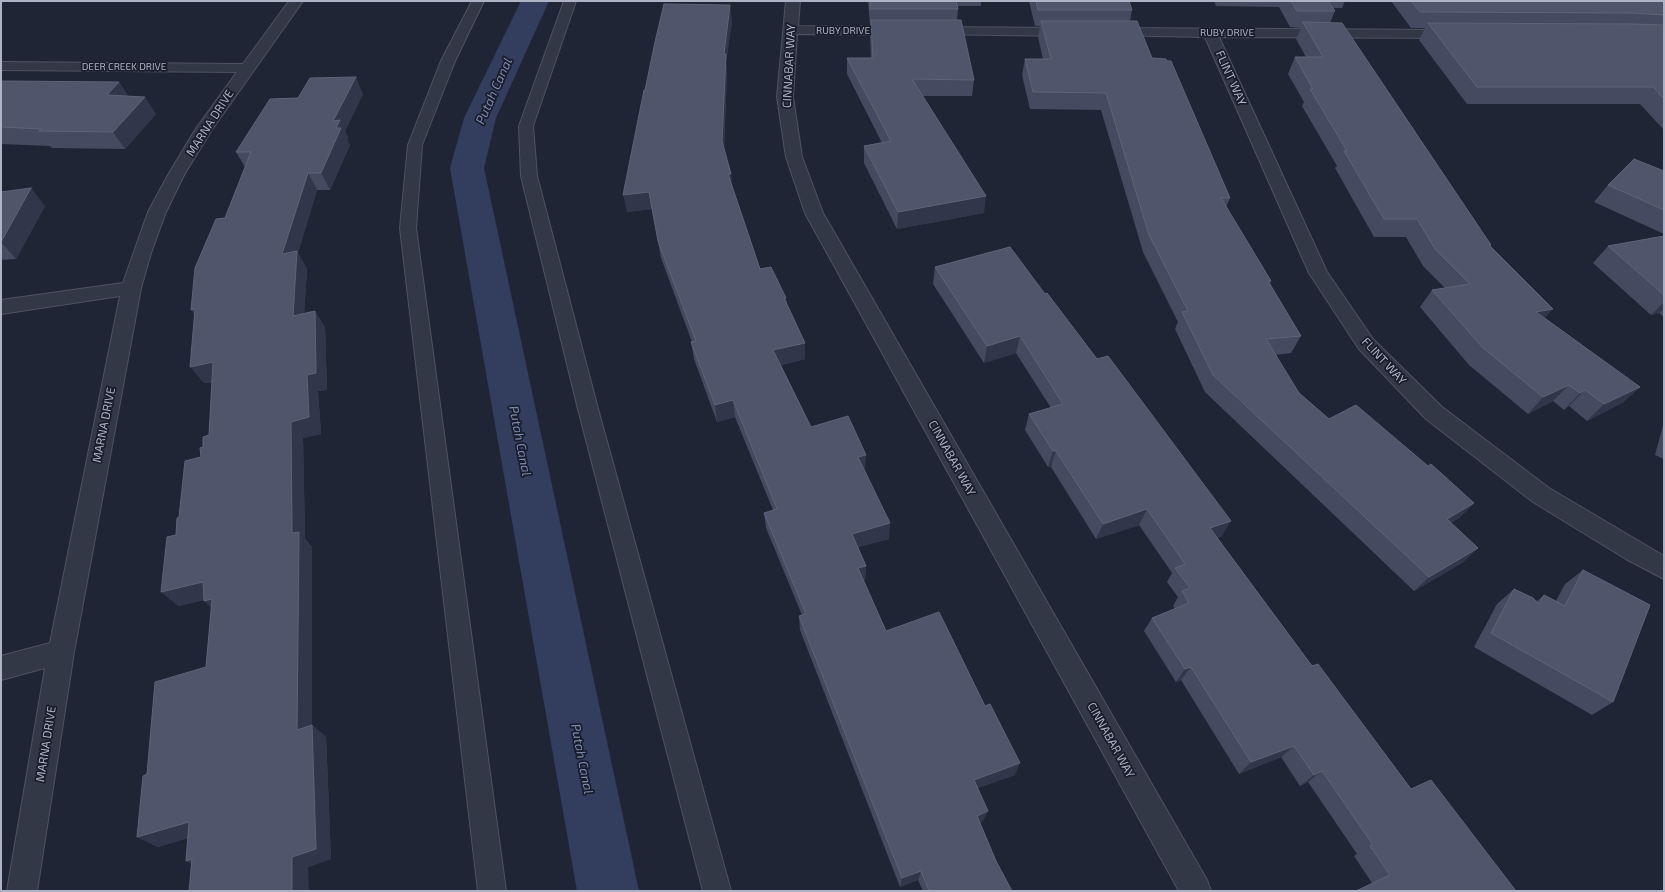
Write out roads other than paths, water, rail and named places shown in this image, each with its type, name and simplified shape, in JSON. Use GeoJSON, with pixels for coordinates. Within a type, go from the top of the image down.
{"type":"FeatureCollection","features":[{"type":"Feature","properties":{"kind":"street","name":"MARNA DRIVE"},"geometry":{"type":"LineString","coordinates":[[22,891],[61,652],[131,288],[157,212],[176,175],[203,130],[246,68],[296,1]]}},
{"type":"Feature","properties":{"kind":"street","name":"CINNABAR WAY"},"geometry":{"type":"LineString","coordinates":[[793,1],[785,97],[794,157],[814,213],[1196,891]]}},
{"type":"Feature","properties":{"kind":"street","name":"RUBY DRIVE"},"geometry":{"type":"LineString","coordinates":[[791,30],[1082,32]]}},
{"type":"Feature","properties":{"kind":"street","name":"RUBY DRIVE"},"geometry":{"type":"LineString","coordinates":[[1098,32],[1468,34]]}},
{"type":"Feature","properties":{"kind":"street","name":"FLINT WAY"},"geometry":{"type":"LineString","coordinates":[[1210,33],[1318,273],[1366,344],[1434,413],[1541,495],[1634,552],[1664,568]]}},
{"type":"Feature","properties":{"kind":"street","name":"DEER CREEK DRIVE"},"geometry":{"type":"LineString","coordinates":[[1,66],[246,68]]}},
{"type":"Feature","properties":{"kind":"street"},"geometry":{"type":"LineString","coordinates":[[1,307],[131,288]]}},
{"type":"Feature","properties":{"kind":"street"},"geometry":{"type":"LineString","coordinates":[[1,668],[61,652]]}},
{"type":"Feature","properties":{"kind":"lane"},"geometry":{"type":"LineString","coordinates":[[478,1],[448,62],[414,145],[408,228],[492,891]]}},
{"type":"Feature","properties":{"kind":"lane"},"geometry":{"type":"LineString","coordinates":[[570,1],[526,126],[529,176],[590,417],[717,891]]}},
{"type":"Feature","properties":{"kind":"waterway","name":"Putah Canal"},"geometry":{"type":"LineString","coordinates":[[535,1],[480,118],[467,168],[608,891]]}}]}
